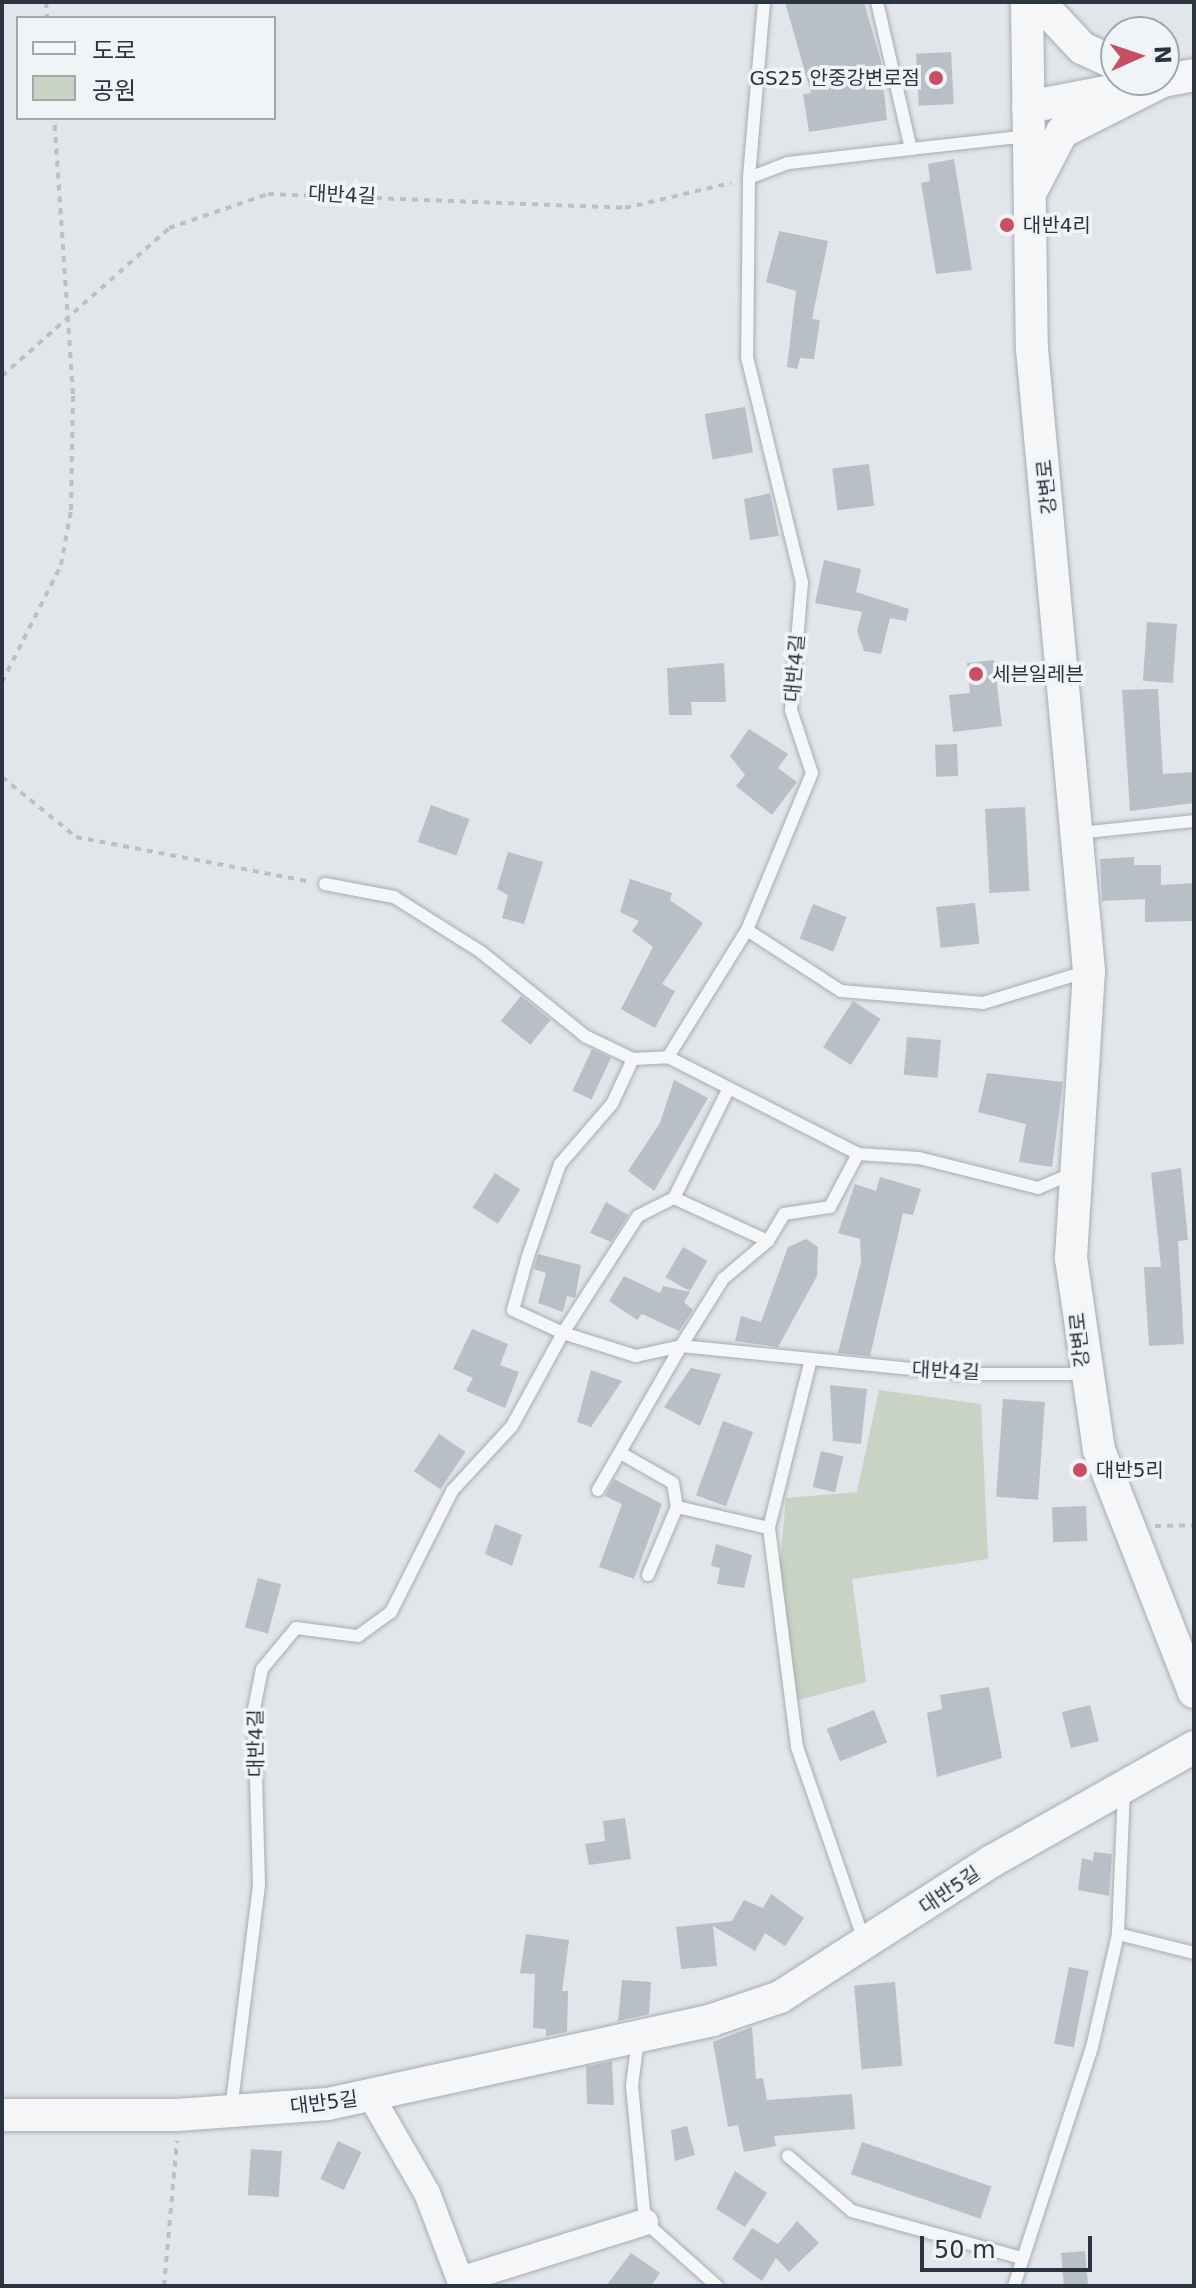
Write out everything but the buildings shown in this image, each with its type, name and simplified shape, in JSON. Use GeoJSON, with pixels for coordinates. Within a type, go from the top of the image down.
{"type":"FeatureCollection","features":[{"type":"Feature","properties":{"kind":"street","name":"강변로"},"geometry":{"type":"LineString","coordinates":[[1027,2],[1032,349],[1089,971],[1081,1169],[1071,1258],[1083,1374],[1125,1527],[1194,1692]]}},
{"type":"Feature","properties":{"kind":"street"},"geometry":{"type":"LineString","coordinates":[[1039,2],[1082,48],[1100,56]]}},
{"type":"Feature","properties":{"kind":"street"},"geometry":{"type":"LineString","coordinates":[[1028,113],[1100,85]]}},
{"type":"Feature","properties":{"kind":"street"},"geometry":{"type":"LineString","coordinates":[[1028,113],[1100,93]]}},
{"type":"Feature","properties":{"kind":"street"},"geometry":{"type":"LineString","coordinates":[[1029,197],[1062,132],[1130,96]]}},
{"type":"Feature","properties":{"kind":"street","name":"대반5길"},"geometry":{"type":"LineString","coordinates":[[2,2115],[231,2113],[372,2098],[639,2033],[712,2020],[780,1997],[866,1947],[992,1861],[1194,1747]]}},
{"type":"Feature","properties":{"kind":"street"},"geometry":{"type":"LineString","coordinates":[[372,2098],[427,2193],[464,2283],[645,2222]]}},
{"type":"Feature","properties":{"kind":"lane","name":"대반4길"},"geometry":{"type":"LineString","coordinates":[[668,1057],[747,930],[812,773],[791,710],[802,582],[747,357],[749,178],[764,2]]}},
{"type":"Feature","properties":{"kind":"lane"},"geometry":{"type":"LineString","coordinates":[[877,2],[911,149]]}},
{"type":"Feature","properties":{"kind":"lane"},"geometry":{"type":"LineString","coordinates":[[749,178],[788,163],[911,149],[1028,113]]}},
{"type":"Feature","properties":{"kind":"lane"},"geometry":{"type":"LineString","coordinates":[[1076,833],[1194,821]]}},
{"type":"Feature","properties":{"kind":"lane"},"geometry":{"type":"LineString","coordinates":[[325,884],[394,897],[481,952],[585,1036],[633,1059],[668,1057],[858,1154],[919,1158],[1038,1188],[1081,1169]]}},
{"type":"Feature","properties":{"kind":"lane"},"geometry":{"type":"LineString","coordinates":[[747,930],[841,991],[983,1003],[1089,971]]}},
{"type":"Feature","properties":{"kind":"lane","name":"대반4길"},"geometry":{"type":"LineString","coordinates":[[633,1059],[612,1104],[560,1164],[513,1310],[563,1333],[636,1356],[681,1346],[962,1374],[1083,1374]]}},
{"type":"Feature","properties":{"kind":"lane"},"geometry":{"type":"LineString","coordinates":[[728,1090],[674,1198],[768,1241]]}},
{"type":"Feature","properties":{"kind":"lane"},"geometry":{"type":"LineString","coordinates":[[598,1490],[624,1455],[681,1346],[723,1279],[768,1241],[784,1214],[830,1207],[858,1154]]}},
{"type":"Feature","properties":{"kind":"lane","name":"대반4길"},"geometry":{"type":"LineString","coordinates":[[231,2113],[259,1884],[254,1709],[262,1669],[296,1628],[358,1636],[391,1612],[452,1491],[512,1426],[563,1333],[638,1216],[674,1198]]}},
{"type":"Feature","properties":{"kind":"lane"},"geometry":{"type":"LineString","coordinates":[[811,1359],[769,1528],[797,1747],[866,1947]]}},
{"type":"Feature","properties":{"kind":"lane"},"geometry":{"type":"LineString","coordinates":[[624,1455],[673,1483],[677,1507],[648,1575]]}},
{"type":"Feature","properties":{"kind":"lane"},"geometry":{"type":"LineString","coordinates":[[677,1507],[769,1528]]}},
{"type":"Feature","properties":{"kind":"lane"},"geometry":{"type":"LineString","coordinates":[[1014,2286],[1092,2047],[1118,1934],[1125,1787]]}},
{"type":"Feature","properties":{"kind":"lane"},"geometry":{"type":"LineString","coordinates":[[1118,1934],[1194,1953]]}},
{"type":"Feature","properties":{"kind":"lane"},"geometry":{"type":"LineString","coordinates":[[639,2033],[632,2086],[645,2222],[717,2286]]}},
{"type":"Feature","properties":{"kind":"lane"},"geometry":{"type":"LineString","coordinates":[[788,2156],[852,2211],[1021,2258]]}},
{"type":"Feature","properties":{"kind":"path"},"geometry":{"type":"LineString","coordinates":[[2,682],[61,565],[71,510],[67,318],[54,120]]}},
{"type":"Feature","properties":{"kind":"path","name":"대반4길"},"geometry":{"type":"LineString","coordinates":[[2,376],[169,228],[268,194],[625,208],[749,178]]}},
{"type":"Feature","properties":{"kind":"path"},"geometry":{"type":"LineString","coordinates":[[2,777],[76,837],[325,884]]}},
{"type":"Feature","properties":{"kind":"path"},"geometry":{"type":"LineString","coordinates":[[164,2286],[177,2115]]}},
{"type":"Feature","properties":{"kind":"green space"},"geometry":{"type":"Polygon","coordinates":[[[879,1390],[981,1404],[988,1559],[852,1579],[866,1682],[787,1703],[777,1595],[786,1498],[857,1492],[879,1390]]]}},
{"type":"Feature","properties":{"kind":"place","name":"GS25 안중강변로점"},"geometry":{"type":"Point","coordinates":[936,78]}},
{"type":"Feature","properties":{"kind":"place","name":"대반4리"},"geometry":{"type":"Point","coordinates":[1007,225]}},
{"type":"Feature","properties":{"kind":"place","name":"세븐일레븐"},"geometry":{"type":"Point","coordinates":[976,674]}},
{"type":"Feature","properties":{"kind":"place","name":"대반5리"},"geometry":{"type":"Point","coordinates":[1080,1470]}}]}
